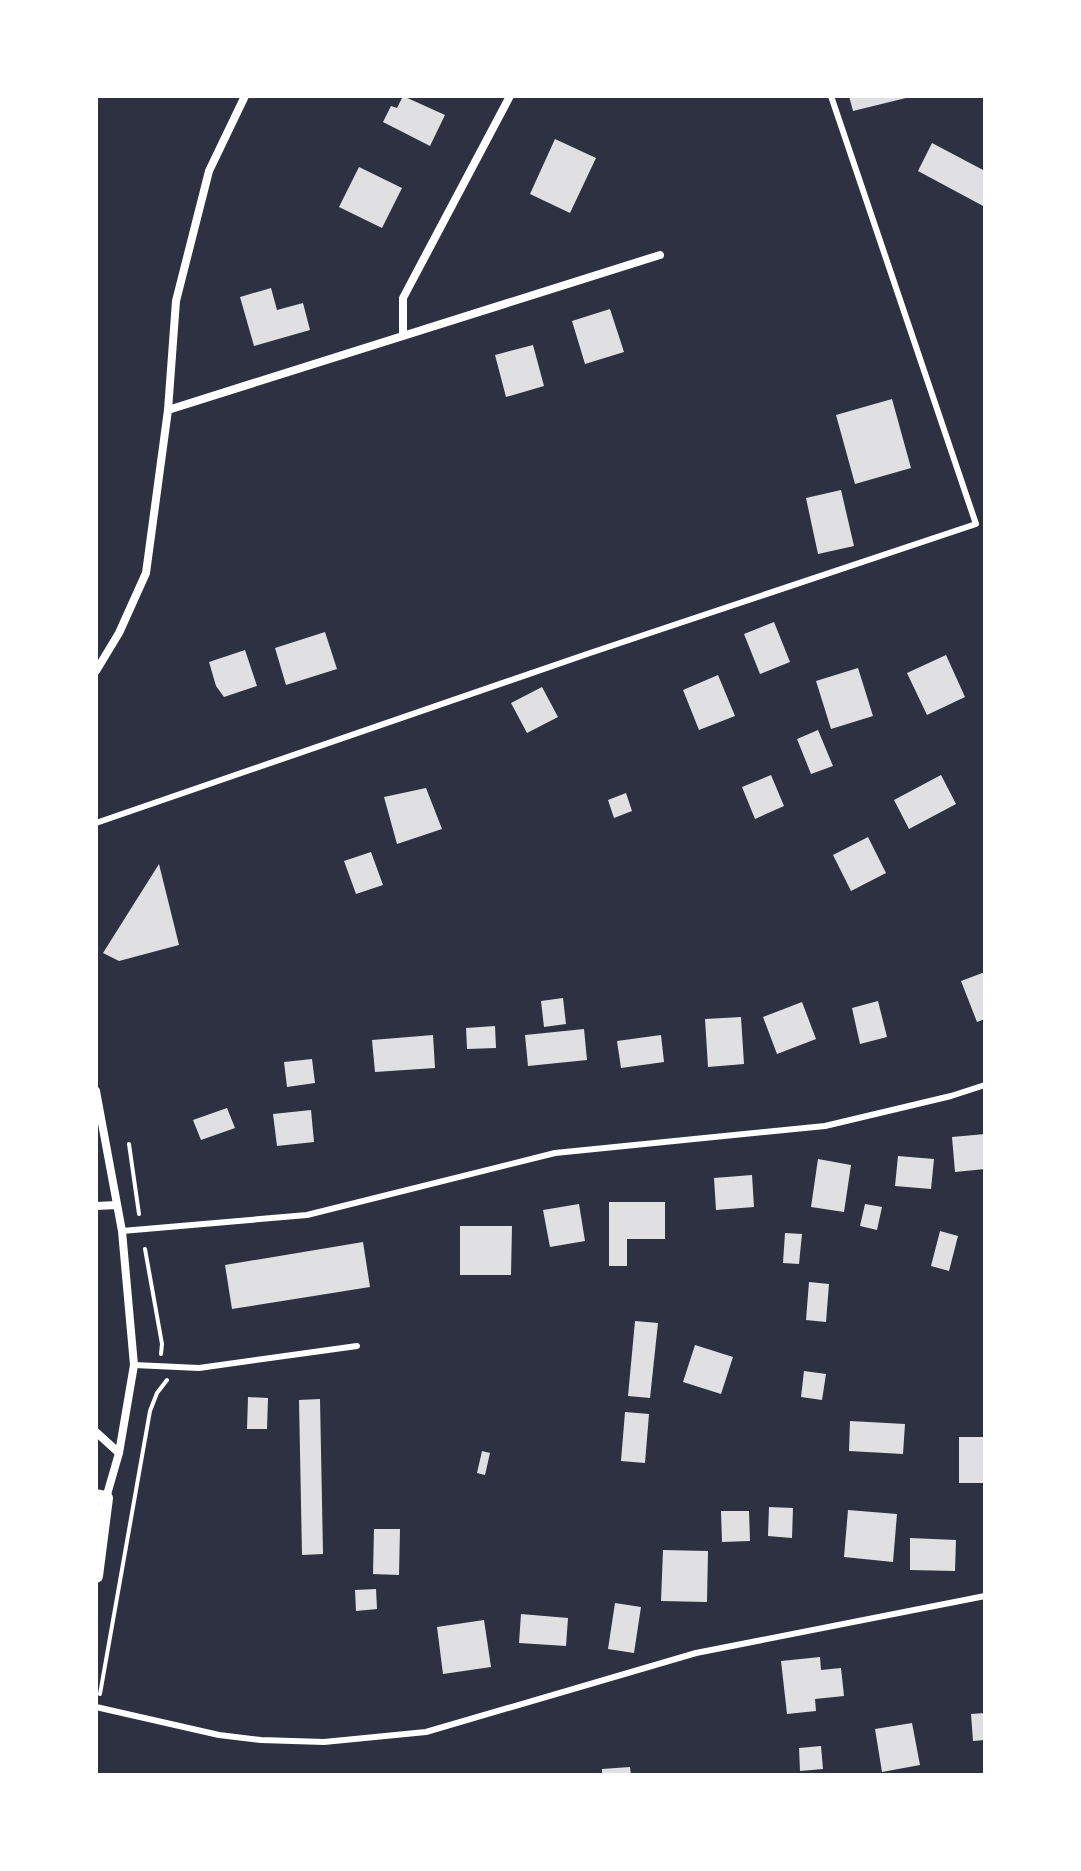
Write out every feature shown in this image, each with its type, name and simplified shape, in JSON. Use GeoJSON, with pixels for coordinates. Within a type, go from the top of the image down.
{"type":"FeatureCollection","features":[{"type":"Feature","properties":{"kind":"street"},"geometry":{"type":"LineString","coordinates":[[96,671],[119,633],[146,573],[168,410],[176,301],[209,171],[245,96]]}},
{"type":"Feature","properties":{"kind":"street"},"geometry":{"type":"LineString","coordinates":[[403,336],[403,298],[510,96]]}},
{"type":"Feature","properties":{"kind":"street"},"geometry":{"type":"LineString","coordinates":[[168,410],[660,255]]}},
{"type":"Feature","properties":{"kind":"street"},"geometry":{"type":"LineString","coordinates":[[96,1091],[122,1231],[134,1365],[119,1453],[101,1497],[96,1576]]}},
{"type":"Feature","properties":{"kind":"street"},"geometry":{"type":"LineString","coordinates":[[96,1206],[117,1205]]}},
{"type":"Feature","properties":{"kind":"street"},"geometry":{"type":"LineString","coordinates":[[96,1432],[119,1453]]}},
{"type":"Feature","properties":{"kind":"lane"},"geometry":{"type":"LineString","coordinates":[[831,96],[976,524]]}},
{"type":"Feature","properties":{"kind":"lane"},"geometry":{"type":"LineString","coordinates":[[96,823],[985,521]]}},
{"type":"Feature","properties":{"kind":"lane"},"geometry":{"type":"LineString","coordinates":[[122,1231],[307,1215],[555,1153],[825,1126],[985,1085]]}},
{"type":"Feature","properties":{"kind":"lane"},"geometry":{"type":"LineString","coordinates":[[134,1365],[199,1368],[357,1346]]}},
{"type":"Feature","properties":{"kind":"lane"},"geometry":{"type":"LineString","coordinates":[[97,1707],[219,1735],[261,1740],[324,1742],[426,1732],[696,1653],[985,1596]]}},
{"type":"Feature","properties":{"kind":"path"},"geometry":{"type":"LineString","coordinates":[[129,1144],[139,1214]]}},
{"type":"Feature","properties":{"kind":"path"},"geometry":{"type":"LineString","coordinates":[[97,1707],[150,1411],[157,1393],[162,1344],[145,1249]]}},
{"type":"Feature","properties":{"kind":"path"},"geometry":{"type":"LineString","coordinates":[[157,1393],[168,1379]]}},
{"type":"Feature","properties":{"kind":"building"},"geometry":{"type":"Polygon","coordinates":[[[403,96],[445,115],[430,146],[383,122],[391,106],[397,108],[403,96]]]}},
{"type":"Feature","properties":{"kind":"building"},"geometry":{"type":"Polygon","coordinates":[[[849,96],[909,96],[910,97],[853,111],[849,96]]]}},
{"type":"Feature","properties":{"kind":"building"},"geometry":{"type":"Polygon","coordinates":[[[555,139],[596,158],[570,213],[530,194],[555,139]]]}},
{"type":"Feature","properties":{"kind":"building"},"geometry":{"type":"Polygon","coordinates":[[[932,143],[985,171],[985,207],[918,171],[932,143]]]}},
{"type":"Feature","properties":{"kind":"building"},"geometry":{"type":"Polygon","coordinates":[[[359,167],[402,188],[382,228],[339,207],[359,167]]]}},
{"type":"Feature","properties":{"kind":"building"},"geometry":{"type":"Polygon","coordinates":[[[271,288],[277,310],[303,303],[310,330],[254,346],[240,297],[271,288]]]}},
{"type":"Feature","properties":{"kind":"building"},"geometry":{"type":"Polygon","coordinates":[[[610,309],[624,352],[585,364],[572,321],[610,309]]]}},
{"type":"Feature","properties":{"kind":"building"},"geometry":{"type":"Polygon","coordinates":[[[533,345],[544,386],[506,397],[495,355],[533,345]]]}},
{"type":"Feature","properties":{"kind":"building"},"geometry":{"type":"Polygon","coordinates":[[[892,399],[911,468],[855,484],[836,415],[892,399]]]}},
{"type":"Feature","properties":{"kind":"building"},"geometry":{"type":"Polygon","coordinates":[[[841,490],[854,546],[818,554],[806,498],[841,490]]]}},
{"type":"Feature","properties":{"kind":"building"},"geometry":{"type":"Polygon","coordinates":[[[774,622],[790,662],[760,674],[744,634],[774,622]]]}},
{"type":"Feature","properties":{"kind":"building"},"geometry":{"type":"Polygon","coordinates":[[[325,632],[337,669],[286,685],[275,648],[325,632]]]}},
{"type":"Feature","properties":{"kind":"building"},"geometry":{"type":"Polygon","coordinates":[[[245,650],[257,686],[224,697],[216,686],[209,662],[245,650]]]}},
{"type":"Feature","properties":{"kind":"building"},"geometry":{"type":"Polygon","coordinates":[[[946,655],[965,697],[927,715],[907,673],[946,655]]]}},
{"type":"Feature","properties":{"kind":"building"},"geometry":{"type":"Polygon","coordinates":[[[858,668],[873,716],[831,729],[816,681],[858,668]]]}},
{"type":"Feature","properties":{"kind":"building"},"geometry":{"type":"Polygon","coordinates":[[[718,675],[735,716],[699,730],[683,690],[718,675]]]}},
{"type":"Feature","properties":{"kind":"building"},"geometry":{"type":"Polygon","coordinates":[[[542,687],[558,717],[527,733],[511,703],[542,687]]]}},
{"type":"Feature","properties":{"kind":"building"},"geometry":{"type":"Polygon","coordinates":[[[818,730],[833,766],[811,774],[797,739],[818,730]]]}},
{"type":"Feature","properties":{"kind":"building"},"geometry":{"type":"Polygon","coordinates":[[[771,775],[784,806],[755,819],[742,787],[771,775]]]}},
{"type":"Feature","properties":{"kind":"building"},"geometry":{"type":"Polygon","coordinates":[[[941,775],[956,804],[909,829],[894,800],[941,775]]]}},
{"type":"Feature","properties":{"kind":"building"},"geometry":{"type":"Polygon","coordinates":[[[426,788],[442,829],[397,844],[384,797],[426,788]]]}},
{"type":"Feature","properties":{"kind":"building"},"geometry":{"type":"Polygon","coordinates":[[[626,793],[632,811],[614,818],[608,800],[626,793]]]}},
{"type":"Feature","properties":{"kind":"building"},"geometry":{"type":"Polygon","coordinates":[[[868,837],[886,873],[851,891],[833,855],[868,837]]]}},
{"type":"Feature","properties":{"kind":"building"},"geometry":{"type":"Polygon","coordinates":[[[371,852],[383,885],[356,894],[344,861],[371,852]]]}},
{"type":"Feature","properties":{"kind":"building"},"geometry":{"type":"Polygon","coordinates":[[[159,864],[179,945],[119,961],[103,953],[159,864]]]}},
{"type":"Feature","properties":{"kind":"building"},"geometry":{"type":"Polygon","coordinates":[[[985,972],[985,1019],[977,1022],[961,981],[985,972]]]}},
{"type":"Feature","properties":{"kind":"building"},"geometry":{"type":"Polygon","coordinates":[[[563,998],[566,1024],[544,1027],[541,1001],[563,998]]]}},
{"type":"Feature","properties":{"kind":"building"},"geometry":{"type":"Polygon","coordinates":[[[878,1001],[887,1037],[860,1044],[852,1008],[878,1001]]]}},
{"type":"Feature","properties":{"kind":"building"},"geometry":{"type":"Polygon","coordinates":[[[802,1002],[816,1039],[777,1054],[763,1017],[802,1002]]]}},
{"type":"Feature","properties":{"kind":"building"},"geometry":{"type":"Polygon","coordinates":[[[741,1017],[744,1064],[708,1067],[705,1019],[741,1017]]]}},
{"type":"Feature","properties":{"kind":"building"},"geometry":{"type":"Polygon","coordinates":[[[495,1026],[496,1048],[467,1049],[466,1028],[495,1026]]]}},
{"type":"Feature","properties":{"kind":"building"},"geometry":{"type":"Polygon","coordinates":[[[584,1029],[587,1060],[528,1066],[525,1035],[584,1029]]]}},
{"type":"Feature","properties":{"kind":"building"},"geometry":{"type":"Polygon","coordinates":[[[433,1035],[435,1068],[375,1072],[372,1040],[433,1035]]]}},
{"type":"Feature","properties":{"kind":"building"},"geometry":{"type":"Polygon","coordinates":[[[661,1035],[664,1062],[621,1068],[617,1041],[661,1035]]]}},
{"type":"Feature","properties":{"kind":"building"},"geometry":{"type":"Polygon","coordinates":[[[312,1059],[315,1083],[287,1087],[284,1062],[312,1059]]]}},
{"type":"Feature","properties":{"kind":"building"},"geometry":{"type":"Polygon","coordinates":[[[227,1108],[235,1128],[201,1140],[193,1120],[227,1108]]]}},
{"type":"Feature","properties":{"kind":"building"},"geometry":{"type":"Polygon","coordinates":[[[311,1110],[314,1142],[277,1146],[273,1114],[311,1110]]]}},
{"type":"Feature","properties":{"kind":"building"},"geometry":{"type":"Polygon","coordinates":[[[985,1134],[985,1169],[955,1172],[952,1137],[985,1134]]]}},
{"type":"Feature","properties":{"kind":"building"},"geometry":{"type":"Polygon","coordinates":[[[898,1156],[934,1159],[931,1189],[895,1186],[898,1156]]]}},
{"type":"Feature","properties":{"kind":"building"},"geometry":{"type":"Polygon","coordinates":[[[818,1159],[851,1165],[844,1212],[811,1207],[818,1159]]]}},
{"type":"Feature","properties":{"kind":"building"},"geometry":{"type":"Polygon","coordinates":[[[752,1175],[754,1207],[716,1210],[714,1178],[752,1175]]]}},
{"type":"Feature","properties":{"kind":"building"},"geometry":{"type":"Polygon","coordinates":[[[609,1202],[665,1202],[665,1239],[627,1239],[627,1266],[609,1266],[609,1202]]]}},
{"type":"Feature","properties":{"kind":"building"},"geometry":{"type":"Polygon","coordinates":[[[579,1204],[585,1241],[550,1247],[543,1210],[579,1204]]]}},
{"type":"Feature","properties":{"kind":"building"},"geometry":{"type":"Polygon","coordinates":[[[865,1204],[882,1207],[877,1230],[860,1226],[865,1204]]]}},
{"type":"Feature","properties":{"kind":"building"},"geometry":{"type":"Polygon","coordinates":[[[460,1226],[512,1226],[511,1275],[460,1275],[460,1226]]]}},
{"type":"Feature","properties":{"kind":"building"},"geometry":{"type":"Polygon","coordinates":[[[940,1231],[958,1236],[949,1271],[931,1266],[940,1231]]]}},
{"type":"Feature","properties":{"kind":"building"},"geometry":{"type":"Polygon","coordinates":[[[785,1233],[802,1234],[799,1264],[783,1263],[785,1233]]]}},
{"type":"Feature","properties":{"kind":"building"},"geometry":{"type":"Polygon","coordinates":[[[363,1242],[370,1287],[232,1309],[225,1265],[363,1242]]]}},
{"type":"Feature","properties":{"kind":"building"},"geometry":{"type":"Polygon","coordinates":[[[809,1282],[829,1284],[826,1322],[806,1320],[809,1282]]]}},
{"type":"Feature","properties":{"kind":"building"},"geometry":{"type":"Polygon","coordinates":[[[635,1321],[658,1323],[650,1398],[628,1396],[635,1321]]]}},
{"type":"Feature","properties":{"kind":"building"},"geometry":{"type":"Polygon","coordinates":[[[695,1345],[733,1357],[721,1394],[683,1382],[695,1345]]]}},
{"type":"Feature","properties":{"kind":"building"},"geometry":{"type":"Polygon","coordinates":[[[804,1371],[826,1374],[822,1400],[801,1397],[804,1371]]]}},
{"type":"Feature","properties":{"kind":"building"},"geometry":{"type":"Polygon","coordinates":[[[248,1397],[268,1398],[267,1429],[247,1429],[248,1397]]]}},
{"type":"Feature","properties":{"kind":"building"},"geometry":{"type":"Polygon","coordinates":[[[320,1399],[323,1554],[302,1555],[299,1400],[320,1399]]]}},
{"type":"Feature","properties":{"kind":"building"},"geometry":{"type":"Polygon","coordinates":[[[625,1412],[649,1414],[645,1463],[621,1461],[625,1412]]]}},
{"type":"Feature","properties":{"kind":"building"},"geometry":{"type":"Polygon","coordinates":[[[850,1421],[905,1424],[903,1454],[849,1451],[850,1421]]]}},
{"type":"Feature","properties":{"kind":"building"},"geometry":{"type":"Polygon","coordinates":[[[959,1437],[985,1437],[985,1483],[959,1483],[959,1437]]]}},
{"type":"Feature","properties":{"kind":"building"},"geometry":{"type":"Polygon","coordinates":[[[482,1451],[490,1453],[485,1475],[477,1473],[482,1451]]]}},
{"type":"Feature","properties":{"kind":"building"},"geometry":{"type":"Polygon","coordinates":[[[769,1507],[793,1508],[792,1538],[768,1536],[769,1507]]]}},
{"type":"Feature","properties":{"kind":"building"},"geometry":{"type":"Polygon","coordinates":[[[848,1510],[897,1514],[893,1562],[844,1557],[848,1510]]]}},
{"type":"Feature","properties":{"kind":"building"},"geometry":{"type":"Polygon","coordinates":[[[721,1511],[749,1511],[750,1541],[722,1542],[721,1511]]]}},
{"type":"Feature","properties":{"kind":"building"},"geometry":{"type":"Polygon","coordinates":[[[374,1529],[400,1529],[399,1575],[373,1574],[374,1529]]]}},
{"type":"Feature","properties":{"kind":"building"},"geometry":{"type":"Polygon","coordinates":[[[910,1538],[956,1540],[955,1571],[910,1570],[910,1538]]]}},
{"type":"Feature","properties":{"kind":"building"},"geometry":{"type":"Polygon","coordinates":[[[663,1550],[708,1551],[707,1602],[661,1601],[663,1550]]]}},
{"type":"Feature","properties":{"kind":"building"},"geometry":{"type":"Polygon","coordinates":[[[376,1589],[377,1609],[356,1611],[355,1590],[376,1589]]]}},
{"type":"Feature","properties":{"kind":"building"},"geometry":{"type":"Polygon","coordinates":[[[615,1603],[641,1607],[634,1653],[608,1649],[615,1603]]]}},
{"type":"Feature","properties":{"kind":"building"},"geometry":{"type":"Polygon","coordinates":[[[521,1614],[568,1618],[566,1646],[519,1643],[521,1614]]]}},
{"type":"Feature","properties":{"kind":"building"},"geometry":{"type":"Polygon","coordinates":[[[484,1620],[491,1667],[443,1674],[437,1627],[484,1620]]]}},
{"type":"Feature","properties":{"kind":"building"},"geometry":{"type":"Polygon","coordinates":[[[820,1657],[821,1670],[841,1668],[844,1696],[815,1699],[816,1711],[787,1714],[781,1661],[820,1657]]]}},
{"type":"Feature","properties":{"kind":"building"},"geometry":{"type":"Polygon","coordinates":[[[985,1713],[985,1740],[973,1741],[971,1714],[985,1713]]]}},
{"type":"Feature","properties":{"kind":"building"},"geometry":{"type":"Polygon","coordinates":[[[912,1723],[920,1765],[882,1772],[875,1729],[912,1723]]]}},
{"type":"Feature","properties":{"kind":"building"},"geometry":{"type":"Polygon","coordinates":[[[821,1746],[823,1769],[800,1771],[799,1748],[821,1746]]]}},
{"type":"Feature","properties":{"kind":"building"},"geometry":{"type":"Polygon","coordinates":[[[630,1767],[631,1775],[602,1775],[602,1769],[630,1767]]]}}]}
